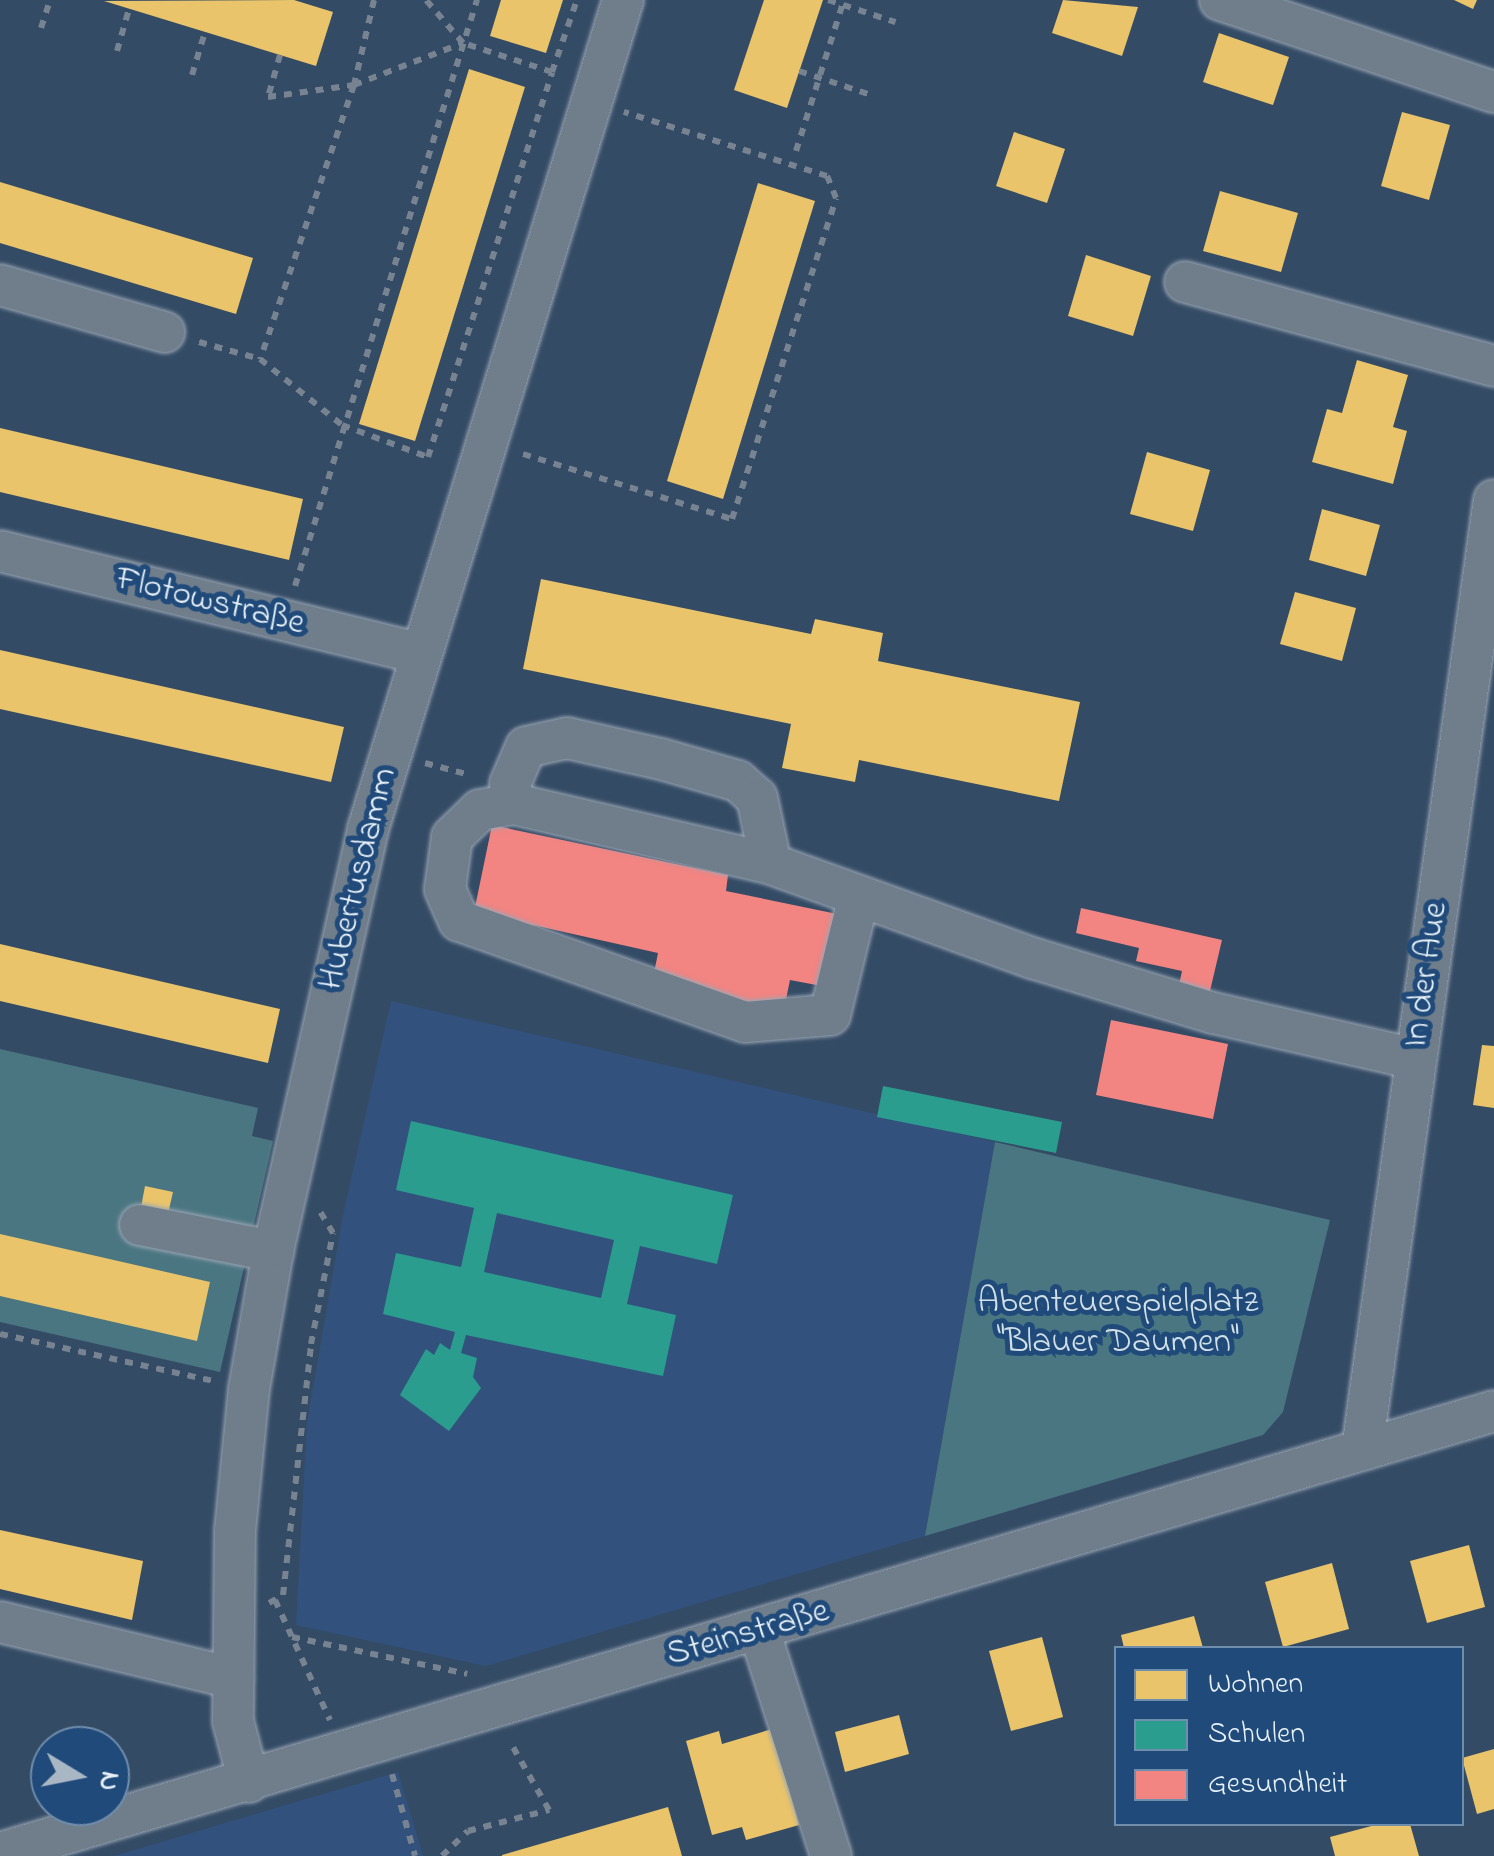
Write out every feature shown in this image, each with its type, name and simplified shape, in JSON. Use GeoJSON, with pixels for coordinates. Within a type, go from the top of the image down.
{"type":"FeatureCollection","features":[{"type":"Feature","properties":{"kind":"street","name":"Hubertusdamm"},"geometry":{"type":"LineString","coordinates":[[249,1782],[233,1720],[235,1530],[249,1389],[273,1250],[390,753],[623,0]]}},
{"type":"Feature","properties":{"kind":"street"},"geometry":{"type":"LineString","coordinates":[[1220,0],[1494,92]]}},
{"type":"Feature","properties":{"kind":"street"},"geometry":{"type":"LineString","coordinates":[[1185,282],[1494,366]]}},
{"type":"Feature","properties":{"kind":"street"},"geometry":{"type":"LineString","coordinates":[[0,285],[164,332]]}},
{"type":"Feature","properties":{"kind":"street","name":"In der Aue"},"geometry":{"type":"LineString","coordinates":[[1362,1450],[1494,500]]}},
{"type":"Feature","properties":{"kind":"street","name":"Flotowstraße"},"geometry":{"type":"LineString","coordinates":[[0,552],[419,653]]}},
{"type":"Feature","properties":{"kind":"street"},"geometry":{"type":"LineString","coordinates":[[512,794],[526,747],[567,738],[738,781],[756,798],[771,864]]}},
{"type":"Feature","properties":{"kind":"street"},"geometry":{"type":"LineString","coordinates":[[859,896],[830,1015],[746,1022],[460,921],[444,889],[452,836],[480,810],[512,794],[771,864],[1213,1013],[1415,1059]]}},
{"type":"Feature","properties":{"kind":"street"},"geometry":{"type":"LineString","coordinates":[[140,1225],[273,1250]]}},
{"type":"Feature","properties":{"kind":"street","name":"Steinstraße"},"geometry":{"type":"LineString","coordinates":[[0,1853],[1494,1411]]}},
{"type":"Feature","properties":{"kind":"street"},"geometry":{"type":"LineString","coordinates":[[0,1622],[233,1678]]}},
{"type":"Feature","properties":{"kind":"street"},"geometry":{"type":"LineString","coordinates":[[759,1630],[831,1856]]}},
{"type":"Feature","properties":{"kind":"path"},"geometry":{"type":"LineString","coordinates":[[41,28],[50,0]]}},
{"type":"Feature","properties":{"kind":"path"},"geometry":{"type":"LineString","coordinates":[[260,360],[354,85],[374,0]]}},
{"type":"Feature","properties":{"kind":"path"},"geometry":{"type":"LineString","coordinates":[[426,0],[463,43],[552,72]]}},
{"type":"Feature","properties":{"kind":"path"},"geometry":{"type":"LineString","coordinates":[[286,620],[342,425],[477,0]]}},
{"type":"Feature","properties":{"kind":"path"},"geometry":{"type":"LineString","coordinates":[[164,332],[260,360],[342,425],[428,457],[577,0]]}},
{"type":"Feature","properties":{"kind":"path"},"geometry":{"type":"LineString","coordinates":[[828,0],[894,22]]}},
{"type":"Feature","properties":{"kind":"path"},"geometry":{"type":"LineString","coordinates":[[796,151],[843,2]]}},
{"type":"Feature","properties":{"kind":"path"},"geometry":{"type":"LineString","coordinates":[[116,51],[130,9]]}},
{"type":"Feature","properties":{"kind":"path"},"geometry":{"type":"LineString","coordinates":[[192,74],[205,32]]}},
{"type":"Feature","properties":{"kind":"path"},"geometry":{"type":"LineString","coordinates":[[280,55],[268,98],[354,85],[463,43]]}},
{"type":"Feature","properties":{"kind":"path"},"geometry":{"type":"LineString","coordinates":[[799,71],[872,95]]}},
{"type":"Feature","properties":{"kind":"path"},"geometry":{"type":"LineString","coordinates":[[390,753],[512,794]]}},
{"type":"Feature","properties":{"kind":"path"},"geometry":{"type":"LineString","coordinates":[[0,1334],[249,1389]]}},
{"type":"Feature","properties":{"kind":"path"},"geometry":{"type":"LineString","coordinates":[[275,1600],[335,1730]]}},
{"type":"Feature","properties":{"kind":"path"},"geometry":{"type":"LineString","coordinates":[[292,1637],[483,1677]]}},
{"type":"Feature","properties":{"kind":"path"},"geometry":{"type":"LineString","coordinates":[[442,1856],[468,1831],[549,1810],[504,1731]]}},
{"type":"Feature","properties":{"kind":"path"},"geometry":{"type":"LineString","coordinates":[[374,1773],[390,1768],[415,1856]]}},
{"type":"Feature","properties":{"kind":"shaded area"},"geometry":{"type":"Polygon","coordinates":[[[391,1001],[995,1142],[925,1536],[486,1666],[296,1625],[307,1423],[343,1215],[391,1001]]]}},
{"type":"Feature","properties":{"kind":"shaded area"},"geometry":{"type":"Polygon","coordinates":[[[398,1772],[423,1856],[114,1856],[398,1772]]]}},
{"type":"Feature","properties":{"kind":"green space"},"geometry":{"type":"Polygon","coordinates":[[[0,1049],[258,1108],[252,1136],[273,1141],[220,1372],[0,1322],[0,1049]]]}},
{"type":"Feature","properties":{"kind":"green space","name":"Abenteuerspielplatz \"Blauer Daumen\""},"geometry":{"type":"Polygon","coordinates":[[[995,1142],[1330,1220],[1283,1412],[1263,1435],[925,1536],[995,1142]]]}},
{"type":"Feature","properties":{"kind":"building: Wohnen"},"geometry":{"type":"Polygon","coordinates":[[[294,0],[333,12],[316,66],[104,1],[294,0]]]}},
{"type":"Feature","properties":{"kind":"building: Wohnen"},"geometry":{"type":"Polygon","coordinates":[[[501,0],[563,0],[546,53],[490,36],[501,0]]]}},
{"type":"Feature","properties":{"kind":"building: Wohnen"},"geometry":{"type":"Polygon","coordinates":[[[764,0],[823,0],[787,108],[734,90],[764,0]]]}},
{"type":"Feature","properties":{"kind":"building: Wohnen"},"geometry":{"type":"Polygon","coordinates":[[[1063,0],[1138,7],[1122,56],[1052,33],[1063,0]]]}},
{"type":"Feature","properties":{"kind":"building: Wohnen"},"geometry":{"type":"Polygon","coordinates":[[[1454,0],[1477,0],[1473,9],[1454,0]]]}},
{"type":"Feature","properties":{"kind":"building: Wohnen"},"geometry":{"type":"Polygon","coordinates":[[[1219,33],[1289,57],[1273,105],[1203,82],[1219,33]]]}},
{"type":"Feature","properties":{"kind":"building: Wohnen"},"geometry":{"type":"Polygon","coordinates":[[[469,69],[525,87],[415,441],[359,424],[469,69]]]}},
{"type":"Feature","properties":{"kind":"building: Wohnen"},"geometry":{"type":"Polygon","coordinates":[[[1402,112],[1450,125],[1429,200],[1381,186],[1402,112]]]}},
{"type":"Feature","properties":{"kind":"building: Wohnen"},"geometry":{"type":"Polygon","coordinates":[[[1014,132],[1065,149],[1047,203],[996,186],[1014,132]]]}},
{"type":"Feature","properties":{"kind":"building: Wohnen"},"geometry":{"type":"Polygon","coordinates":[[[0,182],[253,258],[236,314],[0,243],[0,182]]]}},
{"type":"Feature","properties":{"kind":"building: Wohnen"},"geometry":{"type":"Polygon","coordinates":[[[758,183],[815,201],[723,499],[667,481],[758,183]]]}},
{"type":"Feature","properties":{"kind":"building: Wohnen"},"geometry":{"type":"Polygon","coordinates":[[[1220,191],[1298,213],[1281,272],[1203,251],[1220,191]]]}},
{"type":"Feature","properties":{"kind":"building: Wohnen"},"geometry":{"type":"Polygon","coordinates":[[[1086,255],[1151,276],[1133,336],[1068,316],[1086,255]]]}},
{"type":"Feature","properties":{"kind":"building: Wohnen"},"geometry":{"type":"Polygon","coordinates":[[[1357,360],[1408,375],[1393,427],[1407,431],[1393,484],[1312,462],[1327,409],[1342,413],[1357,360]]]}},
{"type":"Feature","properties":{"kind":"building: Wohnen"},"geometry":{"type":"Polygon","coordinates":[[[0,428],[303,499],[289,560],[0,492],[0,428]]]}},
{"type":"Feature","properties":{"kind":"building: Wohnen"},"geometry":{"type":"Polygon","coordinates":[[[1147,452],[1210,470],[1193,531],[1130,514],[1147,452]]]}},
{"type":"Feature","properties":{"kind":"building: Wohnen"},"geometry":{"type":"Polygon","coordinates":[[[1322,509],[1380,525],[1366,576],[1309,560],[1322,509]]]}},
{"type":"Feature","properties":{"kind":"building: Wohnen"},"geometry":{"type":"Polygon","coordinates":[[[541,579],[811,634],[815,619],[883,633],[878,661],[1080,702],[1059,801],[859,760],[855,782],[782,768],[791,724],[523,669],[541,579]]]}},
{"type":"Feature","properties":{"kind":"building: Wohnen"},"geometry":{"type":"Polygon","coordinates":[[[1295,592],[1356,608],[1342,661],[1280,644],[1295,592]]]}},
{"type":"Feature","properties":{"kind":"building: Wohnen"},"geometry":{"type":"Polygon","coordinates":[[[0,650],[344,727],[331,782],[0,709],[0,650]]]}},
{"type":"Feature","properties":{"kind":"building: Wohnen"},"geometry":{"type":"Polygon","coordinates":[[[0,944],[280,1009],[268,1063],[0,1001],[0,944]]]}},
{"type":"Feature","properties":{"kind":"building: Wohnen"},"geometry":{"type":"Polygon","coordinates":[[[1482,1045],[1494,1046],[1494,1108],[1473,1105],[1482,1045]]]}},
{"type":"Feature","properties":{"kind":"building: Wohnen"},"geometry":{"type":"Polygon","coordinates":[[[145,1186],[173,1192],[167,1218],[140,1213],[145,1186]]]}},
{"type":"Feature","properties":{"kind":"building: Wohnen"},"geometry":{"type":"Polygon","coordinates":[[[0,1234],[210,1282],[197,1341],[0,1296],[0,1234]]]}},
{"type":"Feature","properties":{"kind":"building: Wohnen"},"geometry":{"type":"Polygon","coordinates":[[[0,1530],[143,1561],[132,1620],[0,1589],[0,1530]]]}},
{"type":"Feature","properties":{"kind":"building: Wohnen"},"geometry":{"type":"Polygon","coordinates":[[[1469,1545],[1485,1607],[1427,1623],[1410,1561],[1469,1545]]]}},
{"type":"Feature","properties":{"kind":"building: Wohnen"},"geometry":{"type":"Polygon","coordinates":[[[1332,1563],[1349,1629],[1283,1646],[1265,1582],[1332,1563]]]}},
{"type":"Feature","properties":{"kind":"building: Wohnen"},"geometry":{"type":"Polygon","coordinates":[[[1194,1616],[1202,1646],[1124,1646],[1121,1635],[1194,1616]]]}},
{"type":"Feature","properties":{"kind":"building: Wohnen"},"geometry":{"type":"Polygon","coordinates":[[[1042,1637],[1063,1717],[1011,1731],[989,1651],[1042,1637]]]}},
{"type":"Feature","properties":{"kind":"building: Wohnen"},"geometry":{"type":"Polygon","coordinates":[[[899,1715],[909,1754],[845,1772],[835,1732],[899,1715]]]}},
{"type":"Feature","properties":{"kind":"building: Wohnen"},"geometry":{"type":"Polygon","coordinates":[[[772,1729],[799,1825],[746,1840],[742,1827],[712,1835],[686,1741],[719,1731],[722,1744],[772,1729]]]}},
{"type":"Feature","properties":{"kind":"building: Wohnen"},"geometry":{"type":"Polygon","coordinates":[[[1494,1749],[1494,1809],[1477,1814],[1464,1757],[1494,1749]]]}},
{"type":"Feature","properties":{"kind":"building: Wohnen"},"geometry":{"type":"Polygon","coordinates":[[[668,1807],[682,1856],[502,1856],[502,1855],[668,1807]]]}},
{"type":"Feature","properties":{"kind":"building: Wohnen"},"geometry":{"type":"Polygon","coordinates":[[[1371,1826],[1411,1826],[1419,1856],[1335,1856],[1330,1837],[1371,1826]]]}},
{"type":"Feature","properties":{"kind":"building: Schulen"},"geometry":{"type":"Polygon","coordinates":[[[883,1086],[1062,1122],[1056,1153],[877,1117],[883,1086]]]}},
{"type":"Feature","properties":{"kind":"building: Schulen"},"geometry":{"type":"Polygon","coordinates":[[[411,1121],[733,1195],[717,1264],[640,1246],[627,1304],[676,1315],[663,1376],[466,1335],[461,1353],[477,1358],[473,1377],[481,1388],[449,1431],[400,1395],[426,1349],[434,1355],[440,1343],[450,1350],[455,1332],[383,1314],[396,1253],[461,1267],[474,1208],[396,1190],[411,1121]],[[497,1213],[484,1272],[601,1298],[614,1240],[497,1213]]]}},
{"type":"Feature","properties":{"kind":"building: Gesundheit"},"geometry":{"type":"Polygon","coordinates":[[[492,825],[728,875],[726,891],[842,915],[827,987],[790,980],[784,1009],[652,983],[658,953],[474,912],[492,825]]]}},
{"type":"Feature","properties":{"kind":"building: Gesundheit"},"geometry":{"type":"Polygon","coordinates":[[[1081,908],[1222,940],[1210,991],[1179,985],[1182,971],[1136,961],[1139,948],[1076,933],[1081,908]]]}},
{"type":"Feature","properties":{"kind":"building: Gesundheit"},"geometry":{"type":"Polygon","coordinates":[[[1111,1020],[1228,1044],[1213,1119],[1096,1095],[1111,1020]]]}}]}
